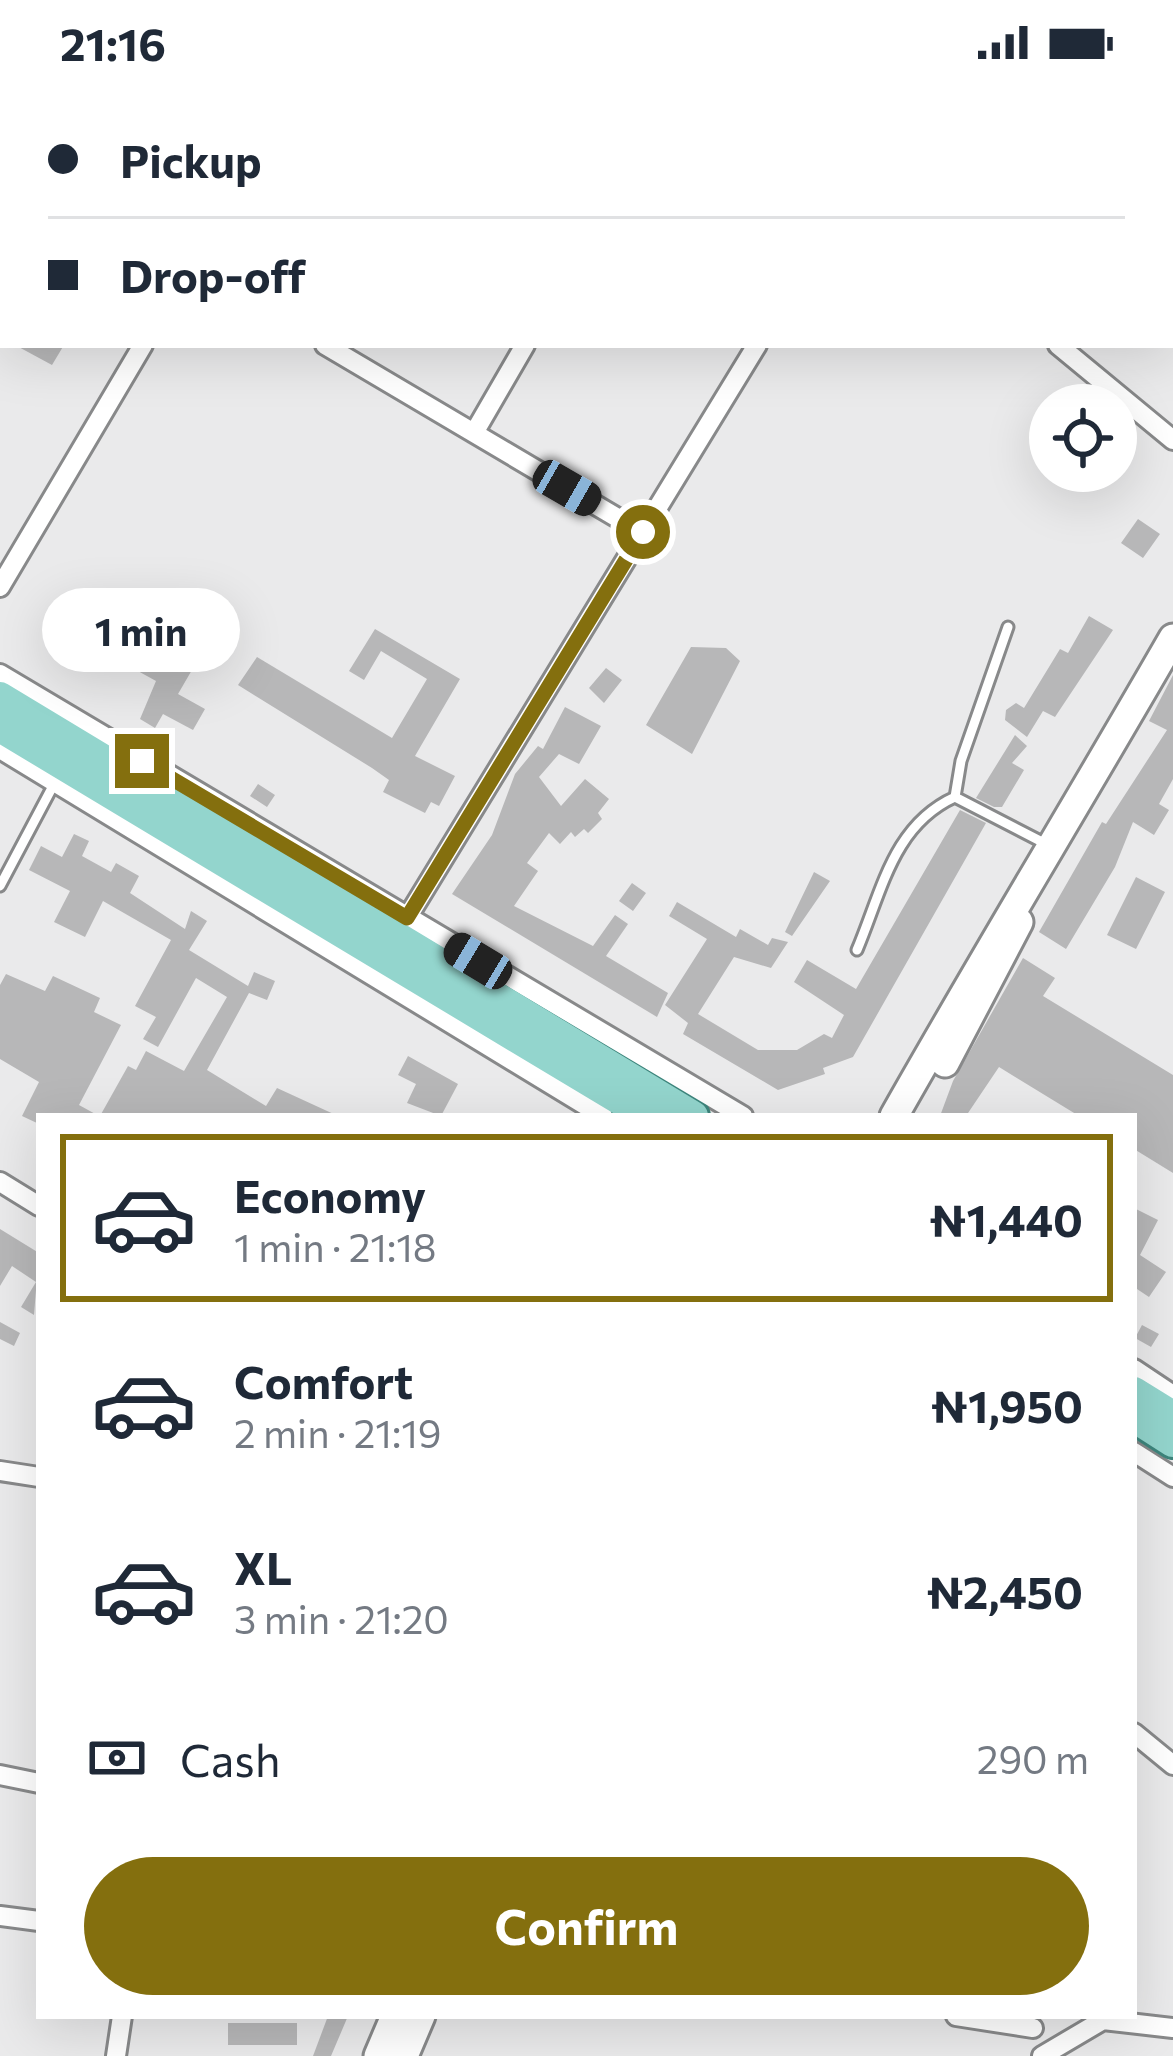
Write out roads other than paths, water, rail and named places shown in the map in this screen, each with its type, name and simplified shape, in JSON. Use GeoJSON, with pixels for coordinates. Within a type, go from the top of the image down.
{"type":"FeatureCollection","features":[{"type":"Feature","properties":{"kind":"main road"},"geometry":{"type":"LineString","coordinates":[[904,1110],[988,945],[1166,666],[1173,638]]}},
{"type":"Feature","properties":{"kind":"main road"},"geometry":{"type":"LineString","coordinates":[[0,697],[688,1113]]}},
{"type":"Feature","properties":{"kind":"main road"},"geometry":{"type":"LineString","coordinates":[[0,728],[642,1113]]}},
{"type":"Feature","properties":{"kind":"main road"},"geometry":{"type":"LineString","coordinates":[[1137,1394],[1173,1417]]}},
{"type":"Feature","properties":{"kind":"main road"},"geometry":{"type":"LineString","coordinates":[[1137,1419],[1173,1442]]}},
{"type":"Feature","properties":{"kind":"main road"},"geometry":{"type":"LineString","coordinates":[[378,2056],[394,2019]]}},
{"type":"Feature","properties":{"kind":"main road"},"geometry":{"type":"LineString","coordinates":[[404,2056],[420,2019]]}},
{"type":"Feature","properties":{"kind":"street"},"geometry":{"type":"LineString","coordinates":[[0,587],[141,348]]}},
{"type":"Feature","properties":{"kind":"street"},"geometry":{"type":"LineString","coordinates":[[330,348],[643,532]]}},
{"type":"Feature","properties":{"kind":"street"},"geometry":{"type":"LineString","coordinates":[[474,433],[523,348]]}},
{"type":"Feature","properties":{"kind":"street"},"geometry":{"type":"LineString","coordinates":[[407,918],[755,348]]}},
{"type":"Feature","properties":{"kind":"street"},"geometry":{"type":"LineString","coordinates":[[1062,348],[1173,440]]}},
{"type":"Feature","properties":{"kind":"street"},"geometry":{"type":"LineString","coordinates":[[0,674],[738,1113]]}},
{"type":"Feature","properties":{"kind":"street"},"geometry":{"type":"LineString","coordinates":[[0,749],[598,1113]]}},
{"type":"Feature","properties":{"kind":"street"},"geometry":{"type":"LineString","coordinates":[[0,1182],[36,1204]]}},
{"type":"Feature","properties":{"kind":"street"},"geometry":{"type":"LineString","coordinates":[[1137,1371],[1173,1395]]}},
{"type":"Feature","properties":{"kind":"street"},"geometry":{"type":"LineString","coordinates":[[1137,1454],[1173,1477]]}},
{"type":"Feature","properties":{"kind":"street"},"geometry":{"type":"LineString","coordinates":[[0,1471],[36,1477]]}},
{"type":"Feature","properties":{"kind":"street"},"geometry":{"type":"LineString","coordinates":[[1137,1735],[1173,1765]]}},
{"type":"Feature","properties":{"kind":"street"},"geometry":{"type":"LineString","coordinates":[[0,1775],[36,1782]]}},
{"type":"Feature","properties":{"kind":"street"},"geometry":{"type":"LineString","coordinates":[[0,1916],[36,1921]]}},
{"type":"Feature","properties":{"kind":"street"},"geometry":{"type":"LineString","coordinates":[[116,2056],[122,2019]]}},
{"type":"Feature","properties":{"kind":"street"},"geometry":{"type":"LineString","coordinates":[[994,2019],[1032,2022],[1039,2056],[1103,2020],[1173,2028]]}},
{"type":"Feature","properties":{"kind":"lane"},"geometry":{"type":"LineString","coordinates":[[857,950],[908,829],[955,797],[961,760],[1008,627]]}},
{"type":"Feature","properties":{"kind":"lane"},"geometry":{"type":"LineString","coordinates":[[0,886],[55,783]]}},
{"type":"Feature","properties":{"kind":"lane"},"geometry":{"type":"LineString","coordinates":[[955,797],[1052,847]]}}]}
